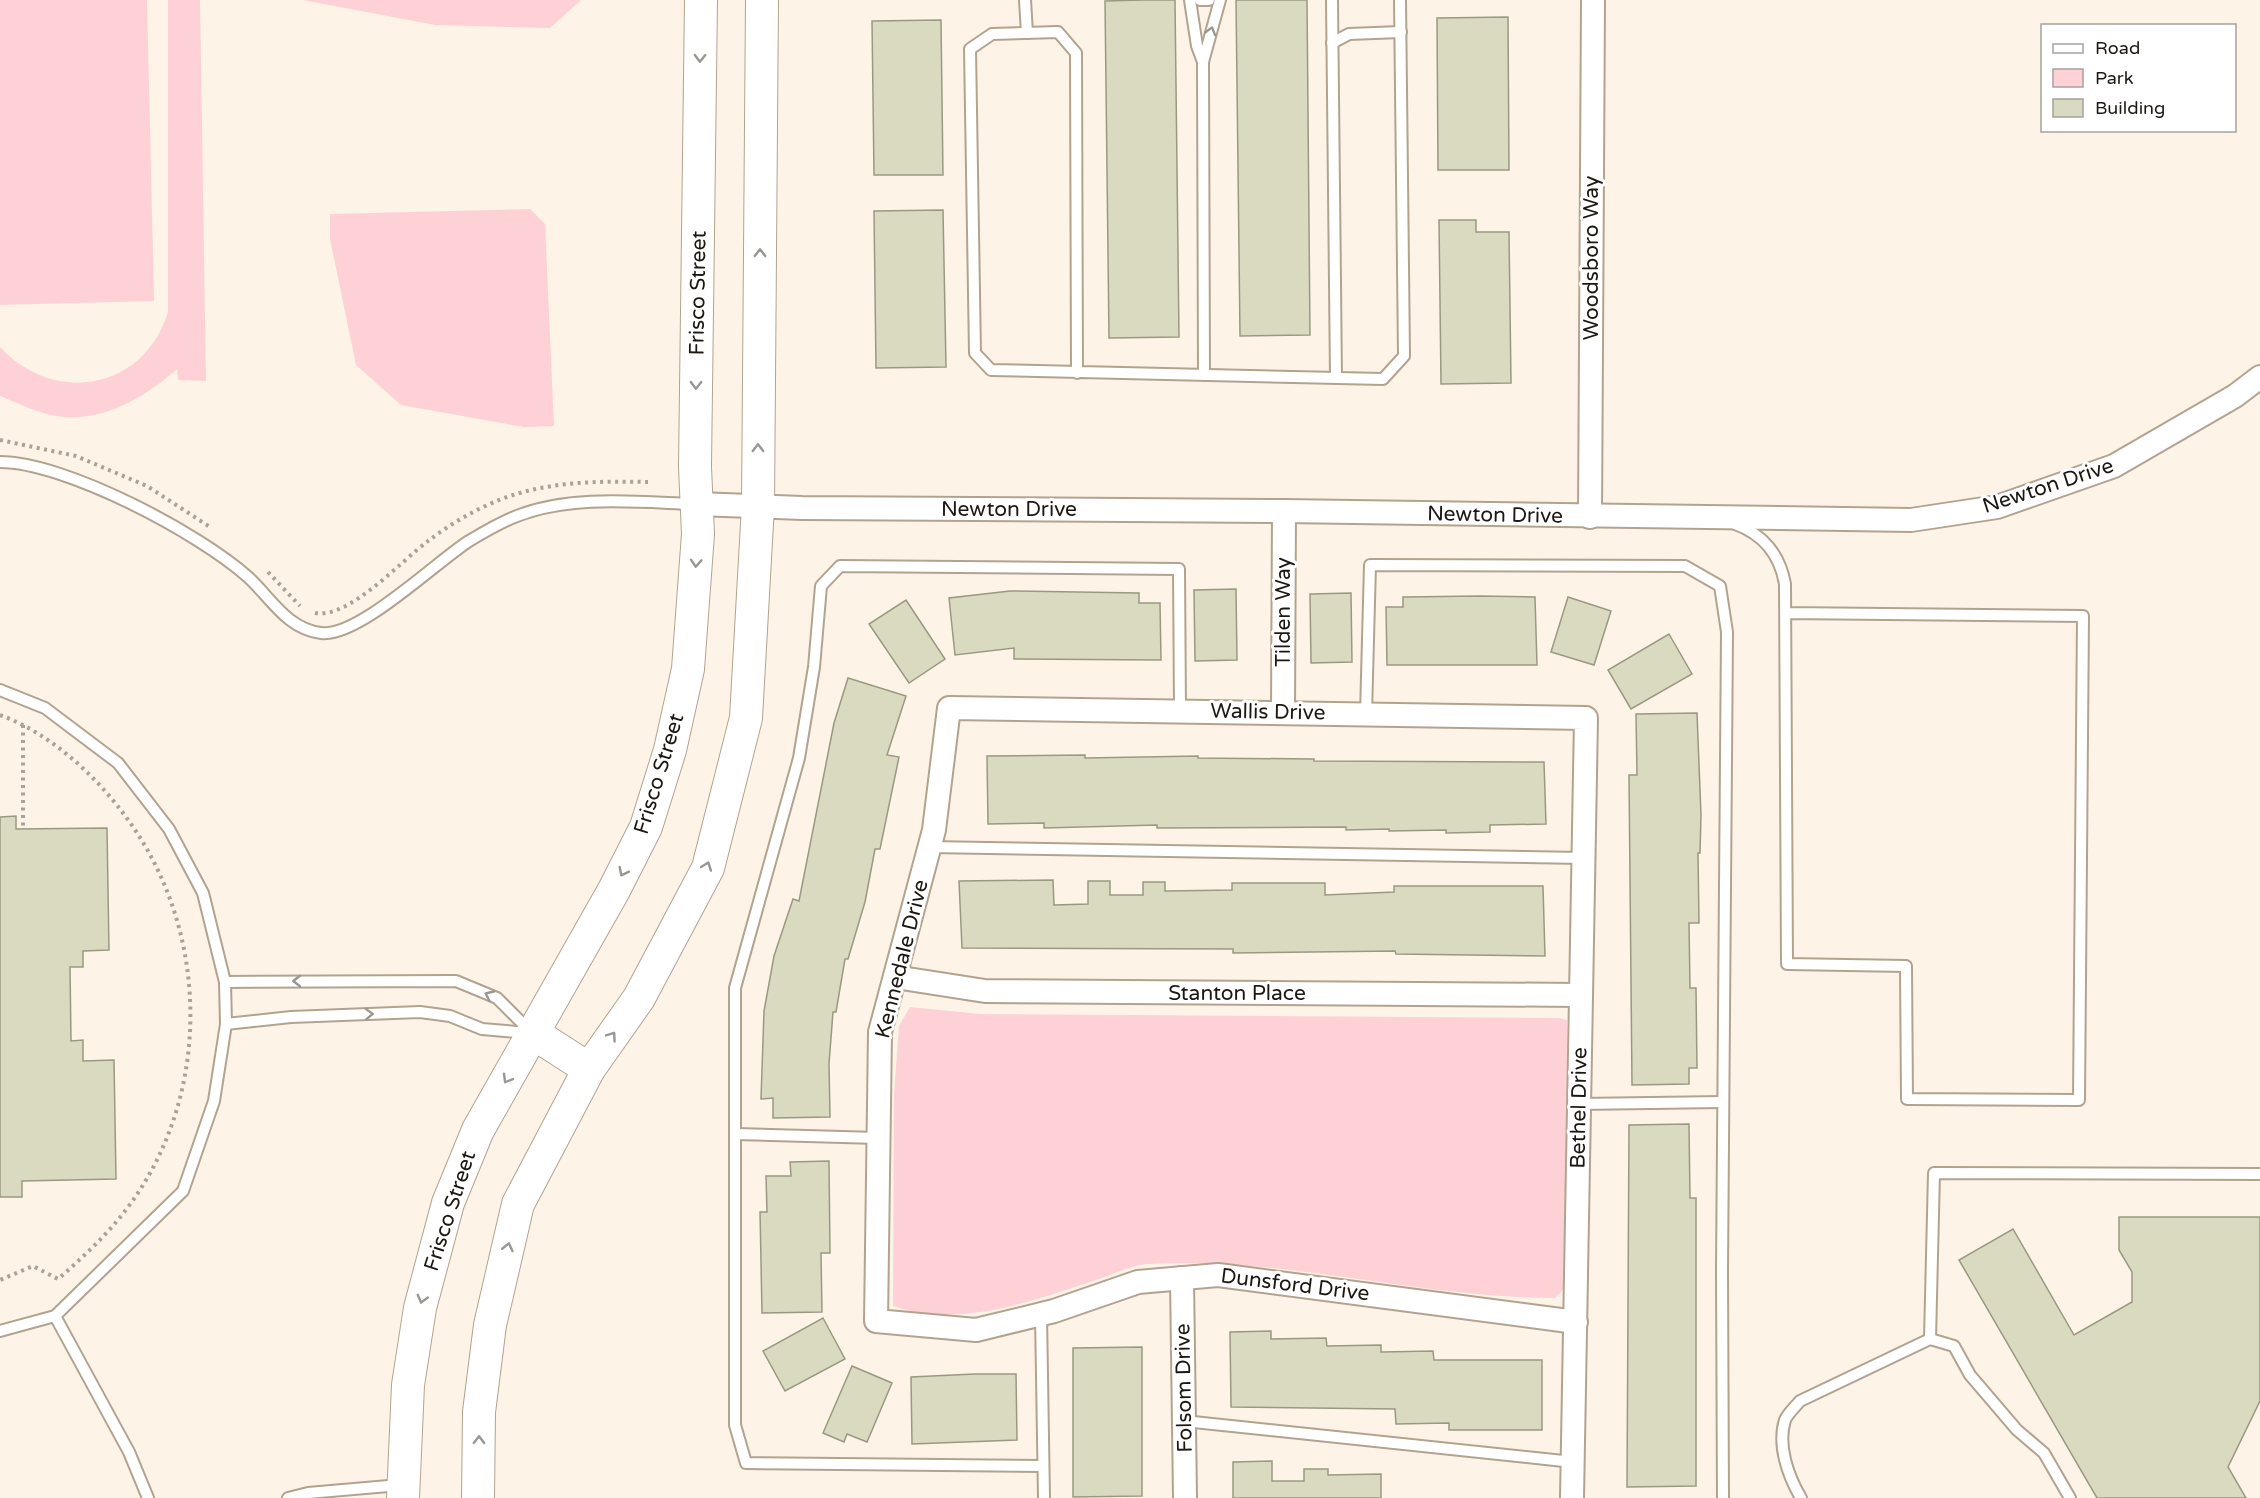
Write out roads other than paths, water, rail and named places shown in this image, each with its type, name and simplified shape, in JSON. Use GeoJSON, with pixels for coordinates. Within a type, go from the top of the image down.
{"type":"FeatureCollection","features":[{"type":"Feature","properties":{"kind":"street","name":"Frisco Street"},"geometry":{"type":"LineString","coordinates":[[403,1491],[408,1385],[418,1319],[448,1203],[478,1130],[614,890],[650,816],[670,750],[688,669],[698,534],[701,0]]}},
{"type":"Feature","properties":{"kind":"street"},"geometry":{"type":"LineString","coordinates":[[478,1498],[480,1412],[490,1325],[518,1204],[589,1069],[639,998],[708,868],[746,718],[758,506],[762,0]]}},
{"type":"Feature","properties":{"kind":"street","name":"Woodsboro Way"},"geometry":{"type":"LineString","coordinates":[[1590,517],[1593,0]]}},
{"type":"Feature","properties":{"kind":"street","name":"Newton Drive"},"geometry":{"type":"LineString","coordinates":[[697,504],[1911,520],[1997,507],[2114,466],[2235,396],[2260,377]]}},
{"type":"Feature","properties":{"kind":"street","name":"Tilden Way"},"geometry":{"type":"LineString","coordinates":[[1283,713],[1284,511]]}},
{"type":"Feature","properties":{"kind":"street","name":"Wallis Drive"},"geometry":{"type":"LineString","coordinates":[[949,708],[1586,717]]}},
{"type":"Feature","properties":{"kind":"street","name":"Kennedale Drive"},"geometry":{"type":"LineString","coordinates":[[876,1321],[880,1032],[929,847],[949,708]]}},
{"type":"Feature","properties":{"kind":"street","name":"Bethel Drive"},"geometry":{"type":"LineString","coordinates":[[1572,1498],[1586,717]]}},
{"type":"Feature","properties":{"kind":"street","name":"Stanton Place"},"geometry":{"type":"LineString","coordinates":[[895,977],[985,992],[1581,995]]}},
{"type":"Feature","properties":{"kind":"street"},"geometry":{"type":"LineString","coordinates":[[533,1033],[589,1069]]}},
{"type":"Feature","properties":{"kind":"street","name":"Dunsford Drive"},"geometry":{"type":"LineString","coordinates":[[876,1321],[976,1330],[1041,1314],[1138,1282],[1218,1275],[1576,1322]]}},
{"type":"Feature","properties":{"kind":"street","name":"Folsom Drive"},"geometry":{"type":"LineString","coordinates":[[1182,1278],[1185,1498]]}},
{"type":"Feature","properties":{"kind":"lane"},"geometry":{"type":"LineString","coordinates":[[1025,0],[1027,33]]}},
{"type":"Feature","properties":{"kind":"lane"},"geometry":{"type":"LineString","coordinates":[[1190,0],[1197,46],[1203,62]]}},
{"type":"Feature","properties":{"kind":"lane"},"geometry":{"type":"LineString","coordinates":[[1200,0],[1209,0]]}},
{"type":"Feature","properties":{"kind":"lane"},"geometry":{"type":"LineString","coordinates":[[1204,375],[1203,62],[1220,0]]}},
{"type":"Feature","properties":{"kind":"lane"},"geometry":{"type":"LineString","coordinates":[[1332,0],[1336,378]]}},
{"type":"Feature","properties":{"kind":"lane"},"geometry":{"type":"LineString","coordinates":[[1077,373],[1076,53],[1058,32],[992,34],[970,49],[975,353],[991,370],[1077,373],[1383,379],[1404,356],[1400,0]]}},
{"type":"Feature","properties":{"kind":"lane"},"geometry":{"type":"LineString","coordinates":[[1332,43],[1349,34],[1401,32]]}},
{"type":"Feature","properties":{"kind":"lane"},"geometry":{"type":"LineString","coordinates":[[0,462],[14,462],[64,476],[152,513],[247,576],[295,626],[323,633],[355,625],[469,541],[518,515],[571,504],[635,501],[697,504]]}},
{"type":"Feature","properties":{"kind":"lane"},"geometry":{"type":"LineString","coordinates":[[1718,518],[1754,532],[1767,543],[1783,570],[1786,613],[1787,964],[1906,966],[1907,1099],[2079,1100],[2083,616],[1786,613]]}},
{"type":"Feature","properties":{"kind":"lane"},"geometry":{"type":"LineString","coordinates":[[1366,714],[1370,565],[1685,566],[1720,586],[1727,632],[1723,1102],[1723,1498]]}},
{"type":"Feature","properties":{"kind":"lane"},"geometry":{"type":"LineString","coordinates":[[1043,1466],[746,1463],[735,1425],[735,988],[799,758],[814,667],[821,586],[840,566],[1179,569],[1180,710]]}},
{"type":"Feature","properties":{"kind":"lane"},"geometry":{"type":"LineString","coordinates":[[0,690],[45,708],[118,763],[169,829],[203,893],[225,982],[226,1024],[214,1101],[183,1191],[55,1316],[0,1331]]}},
{"type":"Feature","properties":{"kind":"lane"},"geometry":{"type":"LineString","coordinates":[[929,847],[1584,858]]}},
{"type":"Feature","properties":{"kind":"lane"},"geometry":{"type":"LineString","coordinates":[[225,982],[456,981],[497,998],[533,1033]]}},
{"type":"Feature","properties":{"kind":"lane"},"geometry":{"type":"LineString","coordinates":[[226,1024],[291,1017],[420,1012],[450,1016],[482,1029],[533,1033]]}},
{"type":"Feature","properties":{"kind":"lane"},"geometry":{"type":"LineString","coordinates":[[1579,1104],[1723,1102]]}},
{"type":"Feature","properties":{"kind":"lane"},"geometry":{"type":"LineString","coordinates":[[735,1134],[878,1138]]}},
{"type":"Feature","properties":{"kind":"lane"},"geometry":{"type":"LineString","coordinates":[[1930,1339],[1934,1173],[2260,1174]]}},
{"type":"Feature","properties":{"kind":"lane"},"geometry":{"type":"LineString","coordinates":[[1041,1314],[1044,1498]]}},
{"type":"Feature","properties":{"kind":"lane"},"geometry":{"type":"LineString","coordinates":[[55,1316],[129,1452],[148,1498]]}},
{"type":"Feature","properties":{"kind":"lane"},"geometry":{"type":"LineString","coordinates":[[1801,1498],[1793,1485],[1783,1450],[1786,1419],[1800,1401],[1930,1339],[1954,1346],[1970,1375],[2017,1430],[2044,1453],[2070,1498]]}},
{"type":"Feature","properties":{"kind":"lane"},"geometry":{"type":"LineString","coordinates":[[1184,1420],[1573,1461]]}},
{"type":"Feature","properties":{"kind":"lane"},"geometry":{"type":"LineString","coordinates":[[288,1498],[308,1493],[403,1491]]}}]}
